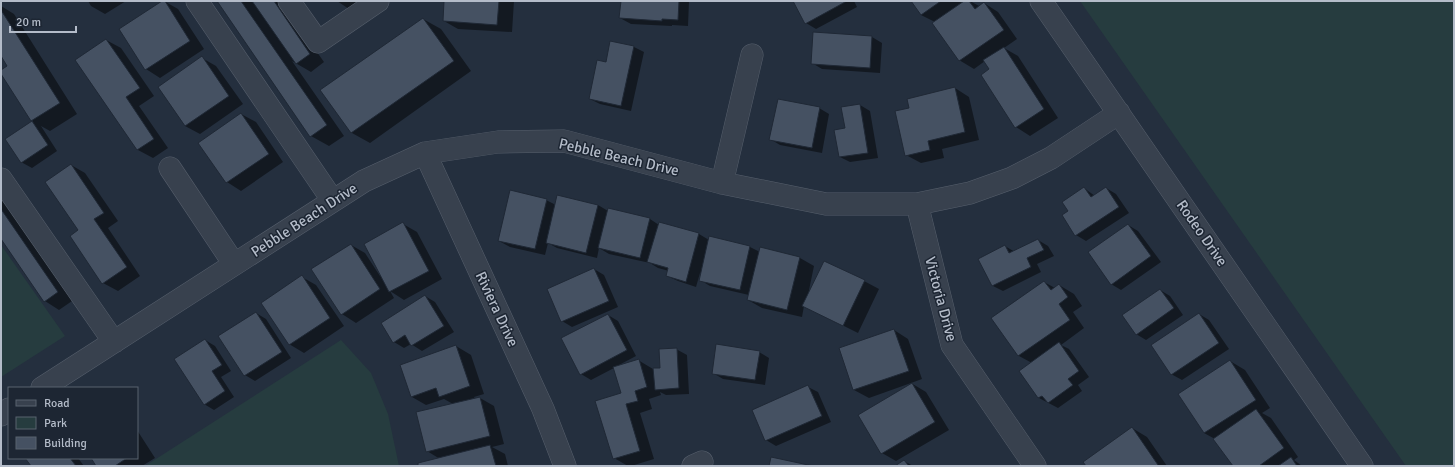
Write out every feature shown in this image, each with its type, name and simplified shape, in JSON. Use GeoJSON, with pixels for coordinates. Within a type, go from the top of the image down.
{"type":"FeatureCollection","features":[{"type":"Feature","properties":{"kind":"street"},"geometry":{"type":"LineString","coordinates":[[197,1],[333,201]]}},
{"type":"Feature","properties":{"kind":"street"},"geometry":{"type":"LineString","coordinates":[[289,1],[318,42],[378,1]]}},
{"type":"Feature","properties":{"kind":"street","name":"Rodeo Drive"},"geometry":{"type":"LineString","coordinates":[[1041,1],[1362,466]]}},
{"type":"Feature","properties":{"kind":"street"},"geometry":{"type":"LineString","coordinates":[[722,183],[752,55]]}},
{"type":"Feature","properties":{"kind":"street","name":"Pebble Beach Drive"},"geometry":{"type":"LineString","coordinates":[[44,387],[364,181],[425,153],[498,142],[564,141],[722,183],[826,204],[917,204],[970,193],[1012,178],[1051,158],[1119,113]]}},
{"type":"Feature","properties":{"kind":"street","name":"Riviera Drive"},"geometry":{"type":"LineString","coordinates":[[425,153],[543,409],[565,466]]}},
{"type":"Feature","properties":{"kind":"street"},"geometry":{"type":"LineString","coordinates":[[170,168],[234,264]]}},
{"type":"Feature","properties":{"kind":"street"},"geometry":{"type":"LineString","coordinates":[[1,179],[114,342]]}},
{"type":"Feature","properties":{"kind":"street","name":"Victoria Drive"},"geometry":{"type":"LineString","coordinates":[[917,204],[952,345],[1035,466]]}},
{"type":"Feature","properties":{"kind":"green space"},"geometry":{"type":"Polygon","coordinates":[[[1080,1],[1454,1],[1454,466],[1406,466],[1080,1]]]}},
{"type":"Feature","properties":{"kind":"green space"},"geometry":{"type":"Polygon","coordinates":[[[1,245],[65,336],[1,377],[1,245]]]}},
{"type":"Feature","properties":{"kind":"green space"},"geometry":{"type":"Polygon","coordinates":[[[341,340],[371,373],[388,414],[399,466],[145,466],[341,340]]]}},
{"type":"Feature","properties":{"kind":"building"},"geometry":{"type":"Polygon","coordinates":[[[162,1],[165,1],[190,41],[145,70],[119,29],[162,1]]]}},
{"type":"Feature","properties":{"kind":"building"},"geometry":{"type":"Polygon","coordinates":[[[217,1],[241,1],[327,125],[310,137],[217,1]]]}},
{"type":"Feature","properties":{"kind":"building"},"geometry":{"type":"Polygon","coordinates":[[[252,1],[274,1],[310,54],[296,64],[252,1]]]}},
{"type":"Feature","properties":{"kind":"building"},"geometry":{"type":"Polygon","coordinates":[[[444,1],[499,1],[497,25],[443,21],[444,1]]]}},
{"type":"Feature","properties":{"kind":"building"},"geometry":{"type":"Polygon","coordinates":[[[621,1],[679,1],[678,20],[662,19],[662,21],[619,18],[621,1]]]}},
{"type":"Feature","properties":{"kind":"building"},"geometry":{"type":"Polygon","coordinates":[[[793,1],[847,1],[805,24],[793,1]]]}},
{"type":"Feature","properties":{"kind":"building"},"geometry":{"type":"Polygon","coordinates":[[[911,1],[941,1],[921,15],[911,1]]]}},
{"type":"Feature","properties":{"kind":"building"},"geometry":{"type":"Polygon","coordinates":[[[964,1],[969,1],[975,9],[984,2],[1004,30],[959,61],[932,23],[964,1]]]}},
{"type":"Feature","properties":{"kind":"building"},"geometry":{"type":"Polygon","coordinates":[[[1,10],[60,103],[31,121],[1,74],[1,70],[7,66],[1,56],[1,10]]]}},
{"type":"Feature","properties":{"kind":"building"},"geometry":{"type":"Polygon","coordinates":[[[423,18],[454,61],[351,133],[320,90],[423,18]]]}},
{"type":"Feature","properties":{"kind":"building"},"geometry":{"type":"Polygon","coordinates":[[[813,32],[872,36],[870,68],[811,64],[813,32]]]}},
{"type":"Feature","properties":{"kind":"building"},"geometry":{"type":"Polygon","coordinates":[[[106,39],[140,88],[126,97],[154,139],[137,150],[75,60],[106,39]]]}},
{"type":"Feature","properties":{"kind":"building"},"geometry":{"type":"Polygon","coordinates":[[[610,41],[634,46],[621,106],[589,99],[597,60],[606,62],[610,41]]]}},
{"type":"Feature","properties":{"kind":"building"},"geometry":{"type":"Polygon","coordinates":[[[1004,47],[1044,109],[1015,128],[981,75],[989,69],[983,60],[1004,47]]]}},
{"type":"Feature","properties":{"kind":"building"},"geometry":{"type":"Polygon","coordinates":[[[202,56],[229,96],[185,126],[158,87],[202,56]]]}},
{"type":"Feature","properties":{"kind":"building"},"geometry":{"type":"Polygon","coordinates":[[[955,87],[965,132],[928,141],[930,150],[905,156],[895,111],[909,108],[907,99],[955,87]]]}},
{"type":"Feature","properties":{"kind":"building"},"geometry":{"type":"Polygon","coordinates":[[[778,99],[820,107],[812,148],[769,140],[778,99]]]}},
{"type":"Feature","properties":{"kind":"building"},"geometry":{"type":"Polygon","coordinates":[[[860,104],[868,153],[839,157],[834,130],[845,128],[841,107],[860,104]]]}},
{"type":"Feature","properties":{"kind":"building"},"geometry":{"type":"Polygon","coordinates":[[[241,113],[269,154],[226,183],[198,143],[241,113]]]}},
{"type":"Feature","properties":{"kind":"building"},"geometry":{"type":"Polygon","coordinates":[[[32,121],[48,145],[21,163],[5,139],[32,121]]]}},
{"type":"Feature","properties":{"kind":"building"},"geometry":{"type":"Polygon","coordinates":[[[71,164],[104,213],[94,219],[127,267],[102,284],[70,236],[78,230],[45,182],[71,164]]]}},
{"type":"Feature","properties":{"kind":"building"},"geometry":{"type":"Polygon","coordinates":[[[1084,187],[1091,197],[1106,187],[1119,207],[1075,236],[1062,215],[1068,211],[1062,202],[1084,187]]]}},
{"type":"Feature","properties":{"kind":"building"},"geometry":{"type":"Polygon","coordinates":[[[510,190],[547,199],[535,249],[498,241],[510,190]]]}},
{"type":"Feature","properties":{"kind":"building"},"geometry":{"type":"Polygon","coordinates":[[[557,195],[598,205],[586,253],[546,243],[557,195]]]}},
{"type":"Feature","properties":{"kind":"building"},"geometry":{"type":"Polygon","coordinates":[[[608,208],[650,218],[640,258],[598,248],[608,208]]]}},
{"type":"Feature","properties":{"kind":"building"},"geometry":{"type":"Polygon","coordinates":[[[1,209],[58,292],[44,302],[1,239],[1,209]]]}},
{"type":"Feature","properties":{"kind":"building"},"geometry":{"type":"Polygon","coordinates":[[[403,222],[429,271],[389,292],[364,244],[403,222]]]}},
{"type":"Feature","properties":{"kind":"building"},"geometry":{"type":"Polygon","coordinates":[[[659,222],[699,233],[686,282],[666,276],[668,268],[647,262],[659,222]]]}},
{"type":"Feature","properties":{"kind":"building"},"geometry":{"type":"Polygon","coordinates":[[[1128,224],[1151,256],[1111,285],[1088,252],[1128,224]]]}},
{"type":"Feature","properties":{"kind":"building"},"geometry":{"type":"Polygon","coordinates":[[[709,236],[750,246],[740,290],[699,281],[709,236]]]}},
{"type":"Feature","properties":{"kind":"building"},"geometry":{"type":"Polygon","coordinates":[[[1038,239],[1044,250],[1027,258],[1031,267],[992,286],[978,259],[1005,245],[1009,253],[1038,239]]]}},
{"type":"Feature","properties":{"kind":"building"},"geometry":{"type":"Polygon","coordinates":[[[351,244],[380,289],[341,315],[311,269],[351,244]]]}},
{"type":"Feature","properties":{"kind":"building"},"geometry":{"type":"Polygon","coordinates":[[[760,247],[800,257],[787,310],[747,300],[760,247]]]}},
{"type":"Feature","properties":{"kind":"building"},"geometry":{"type":"Polygon","coordinates":[[[824,261],[865,280],[843,326],[802,306],[824,261]]]}},
{"type":"Feature","properties":{"kind":"building"},"geometry":{"type":"Polygon","coordinates":[[[594,268],[609,301],[561,322],[547,289],[594,268]]]}},
{"type":"Feature","properties":{"kind":"building"},"geometry":{"type":"Polygon","coordinates":[[[302,275],[330,318],[289,345],[261,303],[302,275]]]}},
{"type":"Feature","properties":{"kind":"building"},"geometry":{"type":"Polygon","coordinates":[[[1044,281],[1051,290],[1059,284],[1068,297],[1059,304],[1070,320],[1018,356],[991,318],[1044,281]]]}},
{"type":"Feature","properties":{"kind":"building"},"geometry":{"type":"Polygon","coordinates":[[[1160,289],[1174,308],[1136,335],[1122,315],[1160,289]]]}},
{"type":"Feature","properties":{"kind":"building"},"geometry":{"type":"Polygon","coordinates":[[[425,295],[444,326],[411,346],[405,335],[393,343],[381,323],[425,295]]]}},
{"type":"Feature","properties":{"kind":"building"},"geometry":{"type":"Polygon","coordinates":[[[256,312],[282,352],[244,376],[218,336],[256,312]]]}},
{"type":"Feature","properties":{"kind":"building"},"geometry":{"type":"Polygon","coordinates":[[[1199,313],[1219,343],[1171,375],[1151,345],[1199,313]]]}},
{"type":"Feature","properties":{"kind":"building"},"geometry":{"type":"Polygon","coordinates":[[[608,314],[627,350],[580,375],[561,338],[608,314]]]}},
{"type":"Feature","properties":{"kind":"building"},"geometry":{"type":"Polygon","coordinates":[[[894,329],[909,371],[853,390],[839,348],[894,329]]]}},
{"type":"Feature","properties":{"kind":"building"},"geometry":{"type":"Polygon","coordinates":[[[205,339],[222,365],[212,371],[225,391],[204,405],[174,359],[205,339]]]}},
{"type":"Feature","properties":{"kind":"building"},"geometry":{"type":"Polygon","coordinates":[[[1059,342],[1079,371],[1068,379],[1073,385],[1048,403],[1042,396],[1038,398],[1019,371],[1059,342]]]}},
{"type":"Feature","properties":{"kind":"building"},"geometry":{"type":"Polygon","coordinates":[[[716,344],[760,351],[755,380],[712,374],[716,344]]]}},
{"type":"Feature","properties":{"kind":"building"},"geometry":{"type":"Polygon","coordinates":[[[456,345],[470,386],[439,397],[436,388],[411,397],[400,365],[456,345]]]}},
{"type":"Feature","properties":{"kind":"building"},"geometry":{"type":"Polygon","coordinates":[[[677,348],[679,388],[655,390],[653,368],[660,368],[659,349],[677,348]]]}},
{"type":"Feature","properties":{"kind":"building"},"geometry":{"type":"Polygon","coordinates":[[[639,359],[647,387],[635,391],[638,401],[626,404],[640,451],[613,459],[595,401],[621,393],[613,367],[639,359]]]}},
{"type":"Feature","properties":{"kind":"building"},"geometry":{"type":"Polygon","coordinates":[[[1230,360],[1256,400],[1204,433],[1178,394],[1230,360]]]}},
{"type":"Feature","properties":{"kind":"building"},"geometry":{"type":"Polygon","coordinates":[[[912,383],[935,422],[881,454],[858,415],[912,383]]]}},
{"type":"Feature","properties":{"kind":"building"},"geometry":{"type":"Polygon","coordinates":[[[808,385],[822,416],[765,441],[752,410],[808,385]]]}},
{"type":"Feature","properties":{"kind":"building"},"geometry":{"type":"Polygon","coordinates":[[[480,397],[490,436],[426,452],[416,412],[480,397]]]}},
{"type":"Feature","properties":{"kind":"building"},"geometry":{"type":"Polygon","coordinates":[[[1256,409],[1284,448],[1259,466],[1233,466],[1213,439],[1256,409]]]}},
{"type":"Feature","properties":{"kind":"building"},"geometry":{"type":"Polygon","coordinates":[[[1132,427],[1158,465],[1157,466],[1086,466],[1083,462],[1132,427]]]}},
{"type":"Feature","properties":{"kind":"building"},"geometry":{"type":"Polygon","coordinates":[[[490,445],[496,466],[418,466],[418,463],[490,445]]]}},
{"type":"Feature","properties":{"kind":"building"},"geometry":{"type":"Polygon","coordinates":[[[771,457],[813,466],[769,466],[771,457]]]}},
{"type":"Feature","properties":{"kind":"building"},"geometry":{"type":"Polygon","coordinates":[[[1291,457],[1297,466],[1278,466],[1291,457]]]}},
{"type":"Feature","properties":{"kind":"building"},"geometry":{"type":"Polygon","coordinates":[[[26,459],[71,459],[76,466],[31,466],[26,459]]]}},
{"type":"Feature","properties":{"kind":"building"},"geometry":{"type":"Polygon","coordinates":[[[92,459],[126,459],[115,466],[96,466],[92,459]]]}},
{"type":"Feature","properties":{"kind":"building"},"geometry":{"type":"Polygon","coordinates":[[[904,460],[909,466],[895,466],[904,460]]]}}]}
